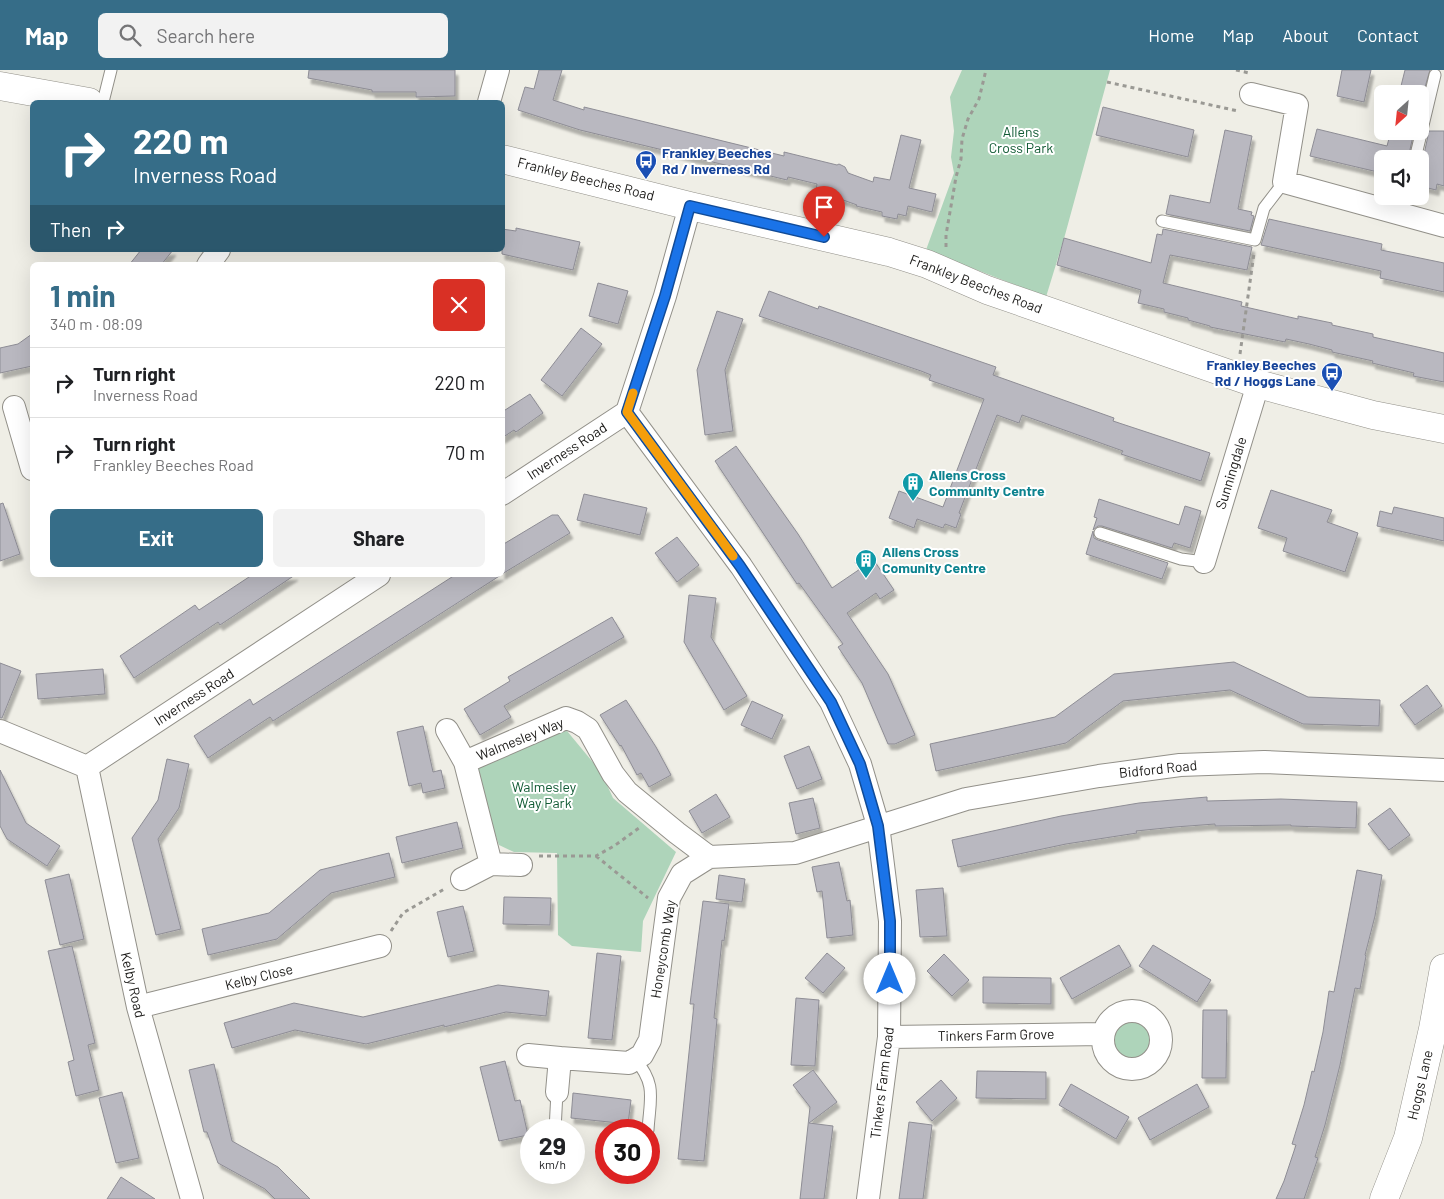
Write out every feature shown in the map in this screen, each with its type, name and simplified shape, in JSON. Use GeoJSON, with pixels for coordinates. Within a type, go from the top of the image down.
{"type":"FeatureCollection","features":[{"type":"Feature","properties":{"kind":"street"},"geometry":{"type":"LineString","coordinates":[[490,100],[498,70]]}},
{"type":"Feature","properties":{"kind":"street"},"geometry":{"type":"LineString","coordinates":[[0,86],[78,100]]}},
{"type":"Feature","properties":{"kind":"street"},"geometry":{"type":"LineString","coordinates":[[1247,94],[1297,105],[1284,182],[1374,199]]}},
{"type":"Feature","properties":{"kind":"street","name":"Frankley Beeches Road"},"geometry":{"type":"LineString","coordinates":[[505,160],[690,206],[889,252],[939,269],[987,290],[1247,381],[1374,415],[1444,429]]}},
{"type":"Feature","properties":{"kind":"street"},"geometry":{"type":"LineString","coordinates":[[1404,205],[1444,226]]}},
{"type":"Feature","properties":{"kind":"street"},"geometry":{"type":"LineString","coordinates":[[627,412],[665,296],[690,206]]}},
{"type":"Feature","properties":{"kind":"street","name":"Sunningdale"},"geometry":{"type":"LineString","coordinates":[[1204,562],[1247,381]]}},
{"type":"Feature","properties":{"kind":"street"},"geometry":{"type":"LineString","coordinates":[[15,406],[30,462]]}},
{"type":"Feature","properties":{"kind":"street","name":"Inverness Road"},"geometry":{"type":"LineString","coordinates":[[505,492],[627,412]]}},
{"type":"Feature","properties":{"kind":"street","name":"Tinkers Farm Road"},"geometry":{"type":"LineString","coordinates":[[627,412],[740,566],[831,702],[860,764],[878,826],[890,921],[889,1037],[868,1199]]}},
{"type":"Feature","properties":{"kind":"street","name":"Inverness Road"},"geometry":{"type":"LineString","coordinates":[[87,767],[376,577]]}},
{"type":"Feature","properties":{"kind":"street","name":"Walmesley Way"},"geometry":{"type":"LineString","coordinates":[[491,864],[465,762],[566,718],[588,729],[613,774],[626,792],[677,834],[709,857]]}},
{"type":"Feature","properties":{"kind":"street"},"geometry":{"type":"LineString","coordinates":[[447,730],[465,762]]}},
{"type":"Feature","properties":{"kind":"street"},"geometry":{"type":"LineString","coordinates":[[0,731],[87,767]]}},
{"type":"Feature","properties":{"kind":"street","name":"Bidford Road"},"geometry":{"type":"LineString","coordinates":[[878,826],[966,799],[1099,776],[1180,765],[1264,762],[1444,770]]}},
{"type":"Feature","properties":{"kind":"street","name":"Kelby Road"},"geometry":{"type":"LineString","coordinates":[[87,767],[138,1007],[192,1199]]}},
{"type":"Feature","properties":{"kind":"street","name":"Honeycomb Way"},"geometry":{"type":"LineString","coordinates":[[635,1059],[642,1055],[650,1040],[668,898],[682,874],[709,857],[795,853],[878,826]]}},
{"type":"Feature","properties":{"kind":"street"},"geometry":{"type":"LineString","coordinates":[[462,879],[491,864],[521,865]]}},
{"type":"Feature","properties":{"kind":"street","name":"Kelby Close"},"geometry":{"type":"LineString","coordinates":[[138,1007],[380,946]]}},
{"type":"Feature","properties":{"kind":"street","name":"Hoggs Lane"},"geometry":{"type":"LineString","coordinates":[[1384,1199],[1408,1138],[1433,1029],[1444,968]]}},
{"type":"Feature","properties":{"kind":"street","name":"Tinkers Farm Grove"},"geometry":{"type":"LineString","coordinates":[[889,1037],[1103,1034]]}},
{"type":"Feature","properties":{"kind":"street"},"geometry":{"type":"LineString","coordinates":[[528,1054],[629,1062],[635,1059]]}},
{"type":"Feature","properties":{"kind":"street"},"geometry":{"type":"LineString","coordinates":[[557,1092],[560,1058]]}},
{"type":"Feature","properties":{"kind":"lane"},"geometry":{"type":"LineString","coordinates":[[104,100],[111,70]]}},
{"type":"Feature","properties":{"kind":"lane"},"geometry":{"type":"LineString","coordinates":[[1417,150],[1435,75]]}},
{"type":"Feature","properties":{"kind":"lane"},"geometry":{"type":"LineString","coordinates":[[1162,221],[1254,240],[1264,208],[1284,182]]}},
{"type":"Feature","properties":{"kind":"lane"},"geometry":{"type":"LineString","coordinates":[[1100,533],[1181,559],[1204,562]]}},
{"type":"Feature","properties":{"kind":"lane"},"geometry":{"type":"LineString","coordinates":[[635,1059],[645,1071],[651,1084],[649,1119]]}},
{"type":"Feature","properties":{"kind":"lane"},"geometry":{"type":"LineString","coordinates":[[556,1119],[557,1092]]}},
{"type":"Feature","properties":{"kind":"path"},"geometry":{"type":"LineString","coordinates":[[939,269],[946,247],[946,235],[961,159],[962,140],[968,119],[979,99],[986,70]]}},
{"type":"Feature","properties":{"kind":"path"},"geometry":{"type":"LineString","coordinates":[[1107,82],[1240,111],[1247,94],[1249,73],[1236,70]]}},
{"type":"Feature","properties":{"kind":"path"},"geometry":{"type":"LineString","coordinates":[[1247,381],[1254,240]]}},
{"type":"Feature","properties":{"kind":"path"},"geometry":{"type":"LineString","coordinates":[[521,865],[522,856],[596,856],[614,846],[656,815]]}},
{"type":"Feature","properties":{"kind":"path"},"geometry":{"type":"LineString","coordinates":[[596,856],[666,913]]}},
{"type":"Feature","properties":{"kind":"path"},"geometry":{"type":"LineString","coordinates":[[380,946],[403,913],[462,879]]}},
{"type":"Feature","properties":{"kind":"green space","name":"Allens Cross Park"},"geometry":{"type":"Polygon","coordinates":[[[962,70],[1110,70],[1046,297],[926,250],[954,173],[951,157],[954,131],[950,97],[962,70]]]}},
{"type":"Feature","properties":{"kind":"green space","name":"Walmesley Way Park"},"geometry":{"type":"Polygon","coordinates":[[[567,731],[601,772],[613,798],[676,852],[643,921],[641,952],[572,946],[558,935],[557,853],[514,852],[499,845],[472,770],[527,737],[567,731]]]}},
{"type":"Feature","properties":{"kind":"green space"},"geometry":{"type":"Polygon","coordinates":[[[1135,1020],[1142,1023],[1148,1029],[1151,1040],[1150,1048],[1142,1057],[1135,1060],[1127,1060],[1120,1057],[1112,1048],[1111,1036],[1114,1029],[1123,1021],[1135,1020]]]}},
{"type":"Feature","properties":{"kind":"building"},"geometry":{"type":"Polygon","coordinates":[[[309,70],[455,70],[455,96],[416,97],[416,92],[372,92],[372,90],[308,78],[309,70]]]}},
{"type":"Feature","properties":{"kind":"building"},"geometry":{"type":"Polygon","coordinates":[[[539,70],[562,70],[553,100],[584,110],[584,107],[784,156],[784,152],[839,164],[845,167],[848,173],[873,182],[874,177],[890,180],[901,135],[921,140],[909,188],[936,194],[932,212],[908,206],[906,216],[898,214],[897,219],[882,216],[882,212],[856,206],[833,195],[816,190],[817,184],[788,177],[787,180],[580,130],[518,110],[525,87],[534,89],[539,70]]]}},
{"type":"Feature","properties":{"kind":"building"},"geometry":{"type":"Polygon","coordinates":[[[1342,70],[1371,70],[1364,102],[1337,96],[1342,70]]]}},
{"type":"Feature","properties":{"kind":"building"},"geometry":{"type":"Polygon","coordinates":[[[1405,70],[1430,70],[1426,85],[1401,85],[1405,70]]]}},
{"type":"Feature","properties":{"kind":"building"},"geometry":{"type":"Polygon","coordinates":[[[1103,107],[1194,130],[1188,157],[1096,135],[1103,107]]]}},
{"type":"Feature","properties":{"kind":"building"},"geometry":{"type":"Polygon","coordinates":[[[1317,129],[1387,146],[1389,140],[1412,140],[1410,150],[1374,150],[1374,171],[1310,156],[1317,129]]]}},
{"type":"Feature","properties":{"kind":"building"},"geometry":{"type":"Polygon","coordinates":[[[1225,130],[1252,136],[1238,209],[1252,212],[1251,215],[1254,216],[1250,231],[1166,214],[1170,195],[1210,203],[1225,130]]]}},
{"type":"Feature","properties":{"kind":"building"},"geometry":{"type":"Polygon","coordinates":[[[1429,131],[1444,131],[1444,186],[1437,184],[1436,190],[1429,188],[1429,150],[1425,150],[1427,140],[1429,140],[1429,131]]]}},
{"type":"Feature","properties":{"kind":"building"},"geometry":{"type":"Polygon","coordinates":[[[1269,219],[1382,244],[1381,250],[1444,263],[1444,292],[1380,278],[1381,271],[1261,245],[1269,219]]]}},
{"type":"Feature","properties":{"kind":"building"},"geometry":{"type":"Polygon","coordinates":[[[516,228],[580,242],[573,270],[502,254],[502,252],[505,252],[505,229],[516,231],[516,228]]]}},
{"type":"Feature","properties":{"kind":"building"},"geometry":{"type":"Polygon","coordinates":[[[1163,229],[1252,247],[1247,270],[1170,255],[1163,283],[1242,302],[1241,306],[1298,319],[1298,316],[1332,323],[1332,325],[1373,334],[1373,337],[1444,353],[1444,382],[1413,376],[1414,373],[1332,352],[1332,350],[1309,344],[1286,339],[1285,342],[1210,327],[1188,320],[1188,318],[1164,312],[1164,309],[1138,303],[1141,290],[1057,265],[1064,238],[1151,263],[1157,234],[1162,235],[1163,229]]]}},
{"type":"Feature","properties":{"kind":"building"},"geometry":{"type":"Polygon","coordinates":[[[139,252],[171,252],[163,262],[131,262],[139,252]]]}},
{"type":"Feature","properties":{"kind":"building"},"geometry":{"type":"Polygon","coordinates":[[[598,283],[628,291],[618,324],[589,316],[598,283]]]}},
{"type":"Feature","properties":{"kind":"building"},"geometry":{"type":"Polygon","coordinates":[[[769,291],[818,309],[819,306],[996,367],[993,375],[1114,418],[1113,421],[1210,453],[1201,481],[1121,454],[1123,451],[1022,415],[1019,423],[997,415],[959,513],[961,514],[956,528],[945,524],[943,528],[917,519],[914,528],[889,518],[899,491],[943,507],[984,399],[929,380],[931,375],[921,371],[759,316],[769,291]]]}},
{"type":"Feature","properties":{"kind":"building"},"geometry":{"type":"Polygon","coordinates":[[[717,311],[743,319],[725,370],[733,431],[705,435],[697,370],[717,311]]]}},
{"type":"Feature","properties":{"kind":"building"},"geometry":{"type":"Polygon","coordinates":[[[581,328],[602,344],[562,396],[541,380],[581,328]]]}},
{"type":"Feature","properties":{"kind":"building"},"geometry":{"type":"Polygon","coordinates":[[[30,335],[30,366],[0,373],[0,348],[18,344],[30,335]]]}},
{"type":"Feature","properties":{"kind":"building"},"geometry":{"type":"Polygon","coordinates":[[[530,394],[543,413],[516,432],[514,430],[505,436],[505,410],[530,394]]]}},
{"type":"Feature","properties":{"kind":"building"},"geometry":{"type":"Polygon","coordinates":[[[736,446],[798,534],[832,588],[860,569],[855,562],[869,553],[894,590],[880,599],[876,593],[847,613],[888,674],[915,735],[895,744],[888,744],[862,683],[838,647],[843,644],[799,583],[797,584],[715,461],[736,446]]]}},
{"type":"Feature","properties":{"kind":"building"},"geometry":{"type":"Polygon","coordinates":[[[1271,490],[1332,510],[1327,522],[1358,533],[1345,572],[1283,551],[1287,538],[1258,528],[1271,490]]]}},
{"type":"Feature","properties":{"kind":"building"},"geometry":{"type":"Polygon","coordinates":[[[584,494],[647,508],[640,535],[577,520],[584,494]]]}},
{"type":"Feature","properties":{"kind":"building"},"geometry":{"type":"Polygon","coordinates":[[[1099,499],[1179,525],[1185,506],[1201,511],[1190,548],[1174,543],[1172,548],[1102,526],[1098,526],[1093,530],[1097,518],[1094,517],[1099,499]]]}},
{"type":"Feature","properties":{"kind":"building"},"geometry":{"type":"Polygon","coordinates":[[[3,503],[20,554],[0,561],[0,504],[3,503]]]}},
{"type":"Feature","properties":{"kind":"building"},"geometry":{"type":"Polygon","coordinates":[[[1394,507],[1444,518],[1444,541],[1377,526],[1380,511],[1392,514],[1394,507]]]}},
{"type":"Feature","properties":{"kind":"building"},"geometry":{"type":"Polygon","coordinates":[[[552,515],[558,515],[570,533],[505,572],[505,543],[552,515]]]}},
{"type":"Feature","properties":{"kind":"building"},"geometry":{"type":"Polygon","coordinates":[[[1093,531],[1094,538],[1098,540],[1168,563],[1162,579],[1086,554],[1093,531]]]}},
{"type":"Feature","properties":{"kind":"building"},"geometry":{"type":"Polygon","coordinates":[[[677,537],[699,565],[677,582],[655,553],[677,537]]]}},
{"type":"Feature","properties":{"kind":"building"},"geometry":{"type":"Polygon","coordinates":[[[249,577],[292,577],[220,625],[218,622],[134,678],[120,656],[195,605],[199,610],[249,577]]]}},
{"type":"Feature","properties":{"kind":"building"},"geometry":{"type":"Polygon","coordinates":[[[452,577],[498,577],[273,721],[270,717],[208,758],[194,736],[250,699],[253,705],[452,577]]]}},
{"type":"Feature","properties":{"kind":"building"},"geometry":{"type":"Polygon","coordinates":[[[689,595],[716,598],[711,637],[747,696],[724,710],[684,642],[689,595]]]}},
{"type":"Feature","properties":{"kind":"building"},"geometry":{"type":"Polygon","coordinates":[[[612,617],[624,637],[504,706],[511,717],[480,735],[464,709],[510,681],[508,677],[612,617]]]}},
{"type":"Feature","properties":{"kind":"building"},"geometry":{"type":"Polygon","coordinates":[[[1234,662],[1308,697],[1380,700],[1379,726],[1303,724],[1230,690],[1123,701],[1066,743],[936,771],[930,744],[1055,717],[1114,674],[1234,662]]]}},
{"type":"Feature","properties":{"kind":"building"},"geometry":{"type":"Polygon","coordinates":[[[0,663],[21,671],[2,718],[0,718],[0,663]]]}},
{"type":"Feature","properties":{"kind":"building"},"geometry":{"type":"Polygon","coordinates":[[[103,669],[105,694],[38,699],[36,674],[103,669]]]}},
{"type":"Feature","properties":{"kind":"building"},"geometry":{"type":"Polygon","coordinates":[[[1427,685],[1442,706],[1415,725],[1400,705],[1427,685]]]}},
{"type":"Feature","properties":{"kind":"building"},"geometry":{"type":"Polygon","coordinates":[[[626,700],[656,747],[671,775],[649,787],[641,773],[637,775],[621,745],[600,715],[626,700]]]}},
{"type":"Feature","properties":{"kind":"building"},"geometry":{"type":"Polygon","coordinates":[[[752,701],[783,715],[772,739],[741,725],[752,701]]]}},
{"type":"Feature","properties":{"kind":"building"},"geometry":{"type":"Polygon","coordinates":[[[423,726],[433,772],[441,770],[445,788],[423,793],[421,783],[409,786],[397,732],[423,726]]]}},
{"type":"Feature","properties":{"kind":"building"},"geometry":{"type":"Polygon","coordinates":[[[809,746],[822,779],[797,789],[784,756],[809,746]]]}},
{"type":"Feature","properties":{"kind":"building"},"geometry":{"type":"Polygon","coordinates":[[[167,759],[189,764],[179,808],[158,839],[181,929],[156,935],[132,838],[158,800],[167,759]]]}},
{"type":"Feature","properties":{"kind":"building"},"geometry":{"type":"Polygon","coordinates":[[[0,770],[26,823],[60,846],[47,866],[7,839],[0,826],[0,770]]]}},
{"type":"Feature","properties":{"kind":"building"},"geometry":{"type":"Polygon","coordinates":[[[716,794],[730,817],[702,833],[689,811],[716,794]]]}},
{"type":"Feature","properties":{"kind":"building"},"geometry":{"type":"Polygon","coordinates":[[[1207,797],[1207,801],[1281,799],[1357,802],[1356,828],[1291,825],[1215,826],[1215,824],[1175,827],[1136,831],[1137,833],[1066,844],[958,867],[952,840],[1061,816],[1139,803],[1207,797]]]}},
{"type":"Feature","properties":{"kind":"building"},"geometry":{"type":"Polygon","coordinates":[[[813,798],[820,828],[796,834],[789,803],[813,798]]]}},
{"type":"Feature","properties":{"kind":"building"},"geometry":{"type":"Polygon","coordinates":[[[1390,808],[1410,835],[1389,850],[1368,824],[1390,808]]]}},
{"type":"Feature","properties":{"kind":"building"},"geometry":{"type":"Polygon","coordinates":[[[457,822],[463,848],[402,863],[396,837],[457,822]]]}},
{"type":"Feature","properties":{"kind":"building"},"geometry":{"type":"Polygon","coordinates":[[[389,853],[395,877],[331,893],[277,939],[208,955],[202,929],[269,913],[320,870],[389,853]]]}},
{"type":"Feature","properties":{"kind":"building"},"geometry":{"type":"Polygon","coordinates":[[[839,862],[847,901],[850,900],[853,935],[827,938],[822,891],[817,892],[812,867],[839,862]]]}},
{"type":"Feature","properties":{"kind":"building"},"geometry":{"type":"Polygon","coordinates":[[[1357,870],[1382,875],[1375,916],[1365,955],[1360,989],[1355,988],[1340,1065],[1315,1157],[1318,1158],[1304,1199],[1276,1199],[1296,1145],[1292,1144],[1312,1071],[1314,1072],[1323,1032],[1329,991],[1334,992],[1357,870]]]}},
{"type":"Feature","properties":{"kind":"building"},"geometry":{"type":"Polygon","coordinates":[[[69,874],[84,939],[60,945],[45,880],[69,874]]]}},
{"type":"Feature","properties":{"kind":"building"},"geometry":{"type":"Polygon","coordinates":[[[719,875],[745,879],[742,902],[716,899],[719,875]]]}},
{"type":"Feature","properties":{"kind":"building"},"geometry":{"type":"Polygon","coordinates":[[[943,888],[947,936],[920,937],[916,890],[943,888]]]}},
{"type":"Feature","properties":{"kind":"building"},"geometry":{"type":"Polygon","coordinates":[[[504,897],[551,898],[550,925],[503,924],[504,897]]]}},
{"type":"Feature","properties":{"kind":"building"},"geometry":{"type":"Polygon","coordinates":[[[703,901],[729,904],[724,941],[722,940],[714,1018],[717,1019],[704,1161],[678,1159],[694,1004],[690,1004],[703,901]]]}},
{"type":"Feature","properties":{"kind":"building"},"geometry":{"type":"Polygon","coordinates":[[[463,906],[474,951],[448,957],[437,912],[463,906]]]}},
{"type":"Feature","properties":{"kind":"building"},"geometry":{"type":"Polygon","coordinates":[[[1119,945],[1131,966],[1072,999],[1060,978],[1119,945]]]}},
{"type":"Feature","properties":{"kind":"building"},"geometry":{"type":"Polygon","coordinates":[[[1153,945],[1211,980],[1197,1002],[1139,966],[1153,945]]]}},
{"type":"Feature","properties":{"kind":"building"},"geometry":{"type":"Polygon","coordinates":[[[72,946],[95,1043],[88,1045],[99,1090],[76,1096],[68,1062],[74,1060],[48,951],[72,946]]]}},
{"type":"Feature","properties":{"kind":"building"},"geometry":{"type":"Polygon","coordinates":[[[597,953],[621,956],[612,1040],[588,1038],[597,953]]]}},
{"type":"Feature","properties":{"kind":"building"},"geometry":{"type":"Polygon","coordinates":[[[827,953],[845,968],[823,993],[805,978],[827,953]]]}},
{"type":"Feature","properties":{"kind":"building"},"geometry":{"type":"Polygon","coordinates":[[[944,954],[969,980],[952,996],[927,971],[944,954]]]}},
{"type":"Feature","properties":{"kind":"building"},"geometry":{"type":"Polygon","coordinates":[[[983,977],[1051,978],[1051,1004],[983,1003],[983,977]]]}},
{"type":"Feature","properties":{"kind":"building"},"geometry":{"type":"Polygon","coordinates":[[[498,985],[549,991],[546,1016],[506,1012],[366,1044],[295,1030],[232,1048],[224,1023],[294,1003],[363,1017],[498,985]]]}},
{"type":"Feature","properties":{"kind":"building"},"geometry":{"type":"Polygon","coordinates":[[[796,998],[819,1000],[815,1066],[791,1065],[796,998]]]}},
{"type":"Feature","properties":{"kind":"building"},"geometry":{"type":"Polygon","coordinates":[[[1203,1010],[1227,1010],[1226,1078],[1202,1078],[1203,1010]]]}},
{"type":"Feature","properties":{"kind":"building"},"geometry":{"type":"Polygon","coordinates":[[[505,1061],[515,1101],[520,1100],[524,1119],[520,1119],[520,1137],[499,1141],[480,1067],[505,1061]]]}},
{"type":"Feature","properties":{"kind":"building"},"geometry":{"type":"Polygon","coordinates":[[[214,1064],[232,1141],[278,1167],[310,1199],[275,1199],[265,1189],[218,1163],[207,1132],[204,1132],[189,1070],[214,1064]]]}},
{"type":"Feature","properties":{"kind":"building"},"geometry":{"type":"Polygon","coordinates":[[[813,1070],[837,1102],[809,1123],[833,1126],[824,1199],[800,1199],[810,1107],[793,1085],[813,1070]]]}},
{"type":"Feature","properties":{"kind":"building"},"geometry":{"type":"Polygon","coordinates":[[[977,1071],[1046,1072],[1046,1099],[976,1098],[977,1071]]]}},
{"type":"Feature","properties":{"kind":"building"},"geometry":{"type":"Polygon","coordinates":[[[941,1080],[957,1098],[932,1121],[916,1102],[941,1080]]]}},
{"type":"Feature","properties":{"kind":"building"},"geometry":{"type":"Polygon","coordinates":[[[1071,1084],[1129,1117],[1116,1139],[1059,1105],[1071,1084]]]}},
{"type":"Feature","properties":{"kind":"building"},"geometry":{"type":"Polygon","coordinates":[[[1197,1084],[1209,1107],[1150,1140],[1138,1118],[1197,1084]]]}},
{"type":"Feature","properties":{"kind":"building"},"geometry":{"type":"Polygon","coordinates":[[[122,1092],[139,1158],[116,1163],[99,1098],[122,1092]]]}},
{"type":"Feature","properties":{"kind":"building"},"geometry":{"type":"Polygon","coordinates":[[[573,1093],[631,1100],[629,1119],[595,1119],[595,1121],[571,1118],[573,1093]]]}},
{"type":"Feature","properties":{"kind":"building"},"geometry":{"type":"Polygon","coordinates":[[[909,1122],[932,1125],[923,1199],[899,1199],[909,1122]]]}},
{"type":"Feature","properties":{"kind":"building"},"geometry":{"type":"Polygon","coordinates":[[[121,1177],[155,1199],[107,1199],[121,1177]]]}},
{"type":"Feature","properties":{"kind":"slow traffic"},"geometry":{"type":"LineString","coordinates":[[633,393],[627,412],[733,556]]}},
{"type":"Feature","properties":{"kind":"place","name":"Frankley Beeches Rd / Inverness Rd"},"geometry":{"type":"Point","coordinates":[646,180]}},
{"type":"Feature","properties":{"kind":"place","name":"Frankley Beeches Rd / Hoggs Lane"},"geometry":{"type":"Point","coordinates":[1332,392]}},
{"type":"Feature","properties":{"kind":"place","name":"Allens Cross Community Centre"},"geometry":{"type":"Point","coordinates":[913,502]}},
{"type":"Feature","properties":{"kind":"place","name":"Allens Cross Comunity Centre"},"geometry":{"type":"Point","coordinates":[866,579]}},
{"type":"Feature","properties":{"kind":"route"},"geometry":{"type":"LineString","coordinates":[[824,237],[690,206],[665,296],[627,412],[740,566],[831,702],[860,764],[878,826],[890,921],[890,979]]}}]}
